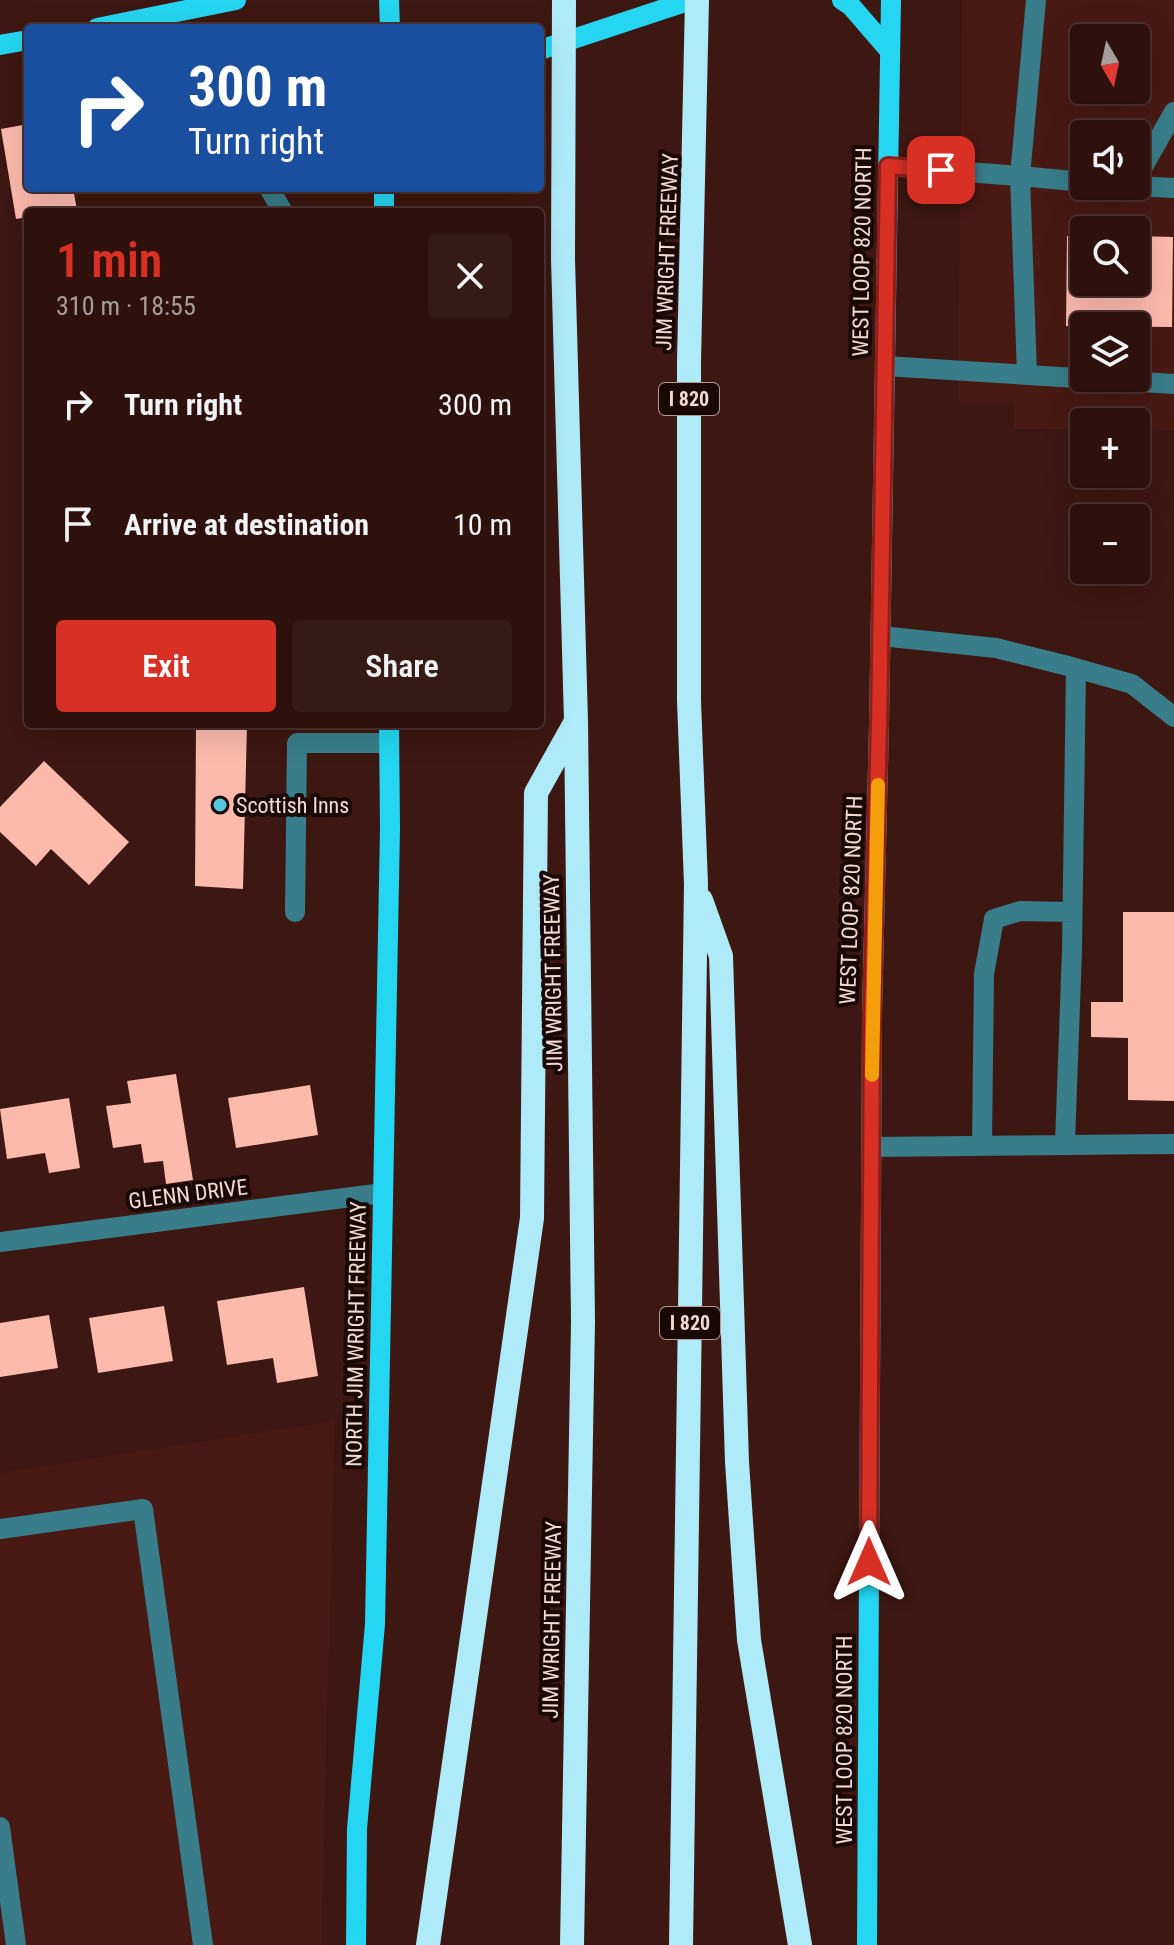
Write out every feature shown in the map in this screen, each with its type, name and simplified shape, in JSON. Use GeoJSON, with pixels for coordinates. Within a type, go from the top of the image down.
{"type":"FeatureCollection","features":[{"type":"Feature","properties":{"kind":"highway","name":"JIM WRIGHT FREEWAY"},"geometry":{"type":"LineString","coordinates":[[564,0],[563,259],[576,721],[583,1322],[572,1945]]}},
{"type":"Feature","properties":{"kind":"highway","name":"JIM WRIGHT FREEWAY"},"geometry":{"type":"LineString","coordinates":[[681,1945],[696,884],[689,701],[689,362],[697,97],[694,0]]}},
{"type":"Feature","properties":{"kind":"highway"},"geometry":{"type":"LineString","coordinates":[[428,1945],[532,1218],[536,793],[576,721]]}},
{"type":"Feature","properties":{"kind":"highway"},"geometry":{"type":"LineString","coordinates":[[696,884],[721,956],[737,1462],[749,1640],[800,1945]]}},
{"type":"Feature","properties":{"kind":"main road"},"geometry":{"type":"LineString","coordinates":[[118,24],[175,0]]}},
{"type":"Feature","properties":{"kind":"main road"},"geometry":{"type":"LineString","coordinates":[[118,24],[236,0]]}},
{"type":"Feature","properties":{"kind":"main road"},"geometry":{"type":"LineString","coordinates":[[389,0],[390,24]]}},
{"type":"Feature","properties":{"kind":"main road"},"geometry":{"type":"LineString","coordinates":[[544,49],[694,0]]}},
{"type":"Feature","properties":{"kind":"main road"},"geometry":{"type":"LineString","coordinates":[[842,0],[851,6],[889,50]]}},
{"type":"Feature","properties":{"kind":"main road","name":"WEST LOOP 820 NORTH"},"geometry":{"type":"LineString","coordinates":[[867,1945],[872,1014],[891,0]]}},
{"type":"Feature","properties":{"kind":"main road"},"geometry":{"type":"LineString","coordinates":[[0,45],[24,41]]}},
{"type":"Feature","properties":{"kind":"main road","name":"NORTH JIM WRIGHT FREEWAY"},"geometry":{"type":"LineString","coordinates":[[356,1945],[357,1829],[375,1624],[390,828],[389,734]]}},
{"type":"Feature","properties":{"kind":"street"},"geometry":{"type":"LineString","coordinates":[[1027,375],[1020,176],[1036,0]]}},
{"type":"Feature","properties":{"kind":"street"},"geometry":{"type":"LineString","coordinates":[[1150,154],[1174,112]]}},
{"type":"Feature","properties":{"kind":"street"},"geometry":{"type":"LineString","coordinates":[[888,166],[1070,181]]}},
{"type":"Feature","properties":{"kind":"street"},"geometry":{"type":"LineString","coordinates":[[1150,187],[1174,188]]}},
{"type":"Feature","properties":{"kind":"street"},"geometry":{"type":"LineString","coordinates":[[885,366],[1174,384]]}},
{"type":"Feature","properties":{"kind":"street"},"geometry":{"type":"LineString","coordinates":[[881,636],[996,648],[1076,668],[1132,684],[1174,717]]}},
{"type":"Feature","properties":{"kind":"street"},"geometry":{"type":"LineString","coordinates":[[1065,1143],[1076,668]]}},
{"type":"Feature","properties":{"kind":"street"},"geometry":{"type":"LineString","coordinates":[[295,912],[297,734],[389,734]]}},
{"type":"Feature","properties":{"kind":"street"},"geometry":{"type":"LineString","coordinates":[[982,1145],[984,974],[994,919],[1020,911],[1072,912]]}},
{"type":"Feature","properties":{"kind":"street"},"geometry":{"type":"LineString","coordinates":[[871,1147],[1174,1144]]}},
{"type":"Feature","properties":{"kind":"street","name":"GLENN DRIVE"},"geometry":{"type":"LineString","coordinates":[[0,1242],[383,1193]]}},
{"type":"Feature","properties":{"kind":"street"},"geometry":{"type":"LineString","coordinates":[[0,1529],[143,1509],[203,1945]]}},
{"type":"Feature","properties":{"kind":"street"},"geometry":{"type":"LineString","coordinates":[[0,1827],[16,1945]]}},
{"type":"Feature","properties":{"kind":"shaded area"},"geometry":{"type":"Polygon","coordinates":[[[962,0],[1174,0],[1174,430],[1150,430],[1150,408],[1070,408],[1070,429],[1014,429],[1014,401],[958,401],[962,0]]]}},
{"type":"Feature","properties":{"kind":"shaded area"},"geometry":{"type":"Polygon","coordinates":[[[335,1421],[321,1945],[0,1945],[0,1473],[335,1421]]]}},
{"type":"Feature","properties":{"kind":"building"},"geometry":{"type":"Polygon","coordinates":[[[24,125],[24,192],[74,192],[77,208],[24,208],[24,218],[16,219],[1,129],[24,125]]]}},
{"type":"Feature","properties":{"kind":"building"},"geometry":{"type":"Polygon","coordinates":[[[1067,236],[1070,236],[1070,296],[1150,296],[1150,236],[1173,237],[1172,327],[1150,327],[1150,312],[1070,312],[1070,326],[1066,326],[1067,236]]]}},
{"type":"Feature","properties":{"kind":"building","name":"Scottish Inns"},"geometry":{"type":"Polygon","coordinates":[[[196,728],[247,728],[243,889],[195,886],[196,728]]]}},
{"type":"Feature","properties":{"kind":"building"},"geometry":{"type":"Polygon","coordinates":[[[44,761],[129,842],[89,885],[51,849],[36,866],[0,832],[0,807],[44,761]]]}},
{"type":"Feature","properties":{"kind":"building"},"geometry":{"type":"Polygon","coordinates":[[[1123,912],[1174,912],[1174,1101],[1128,1100],[1128,1038],[1091,1037],[1091,1002],[1123,1002],[1123,912]]]}},
{"type":"Feature","properties":{"kind":"building"},"geometry":{"type":"Polygon","coordinates":[[[176,1074],[193,1180],[166,1184],[163,1161],[144,1163],[141,1144],[113,1148],[106,1106],[131,1103],[127,1081],[176,1074]]]}},
{"type":"Feature","properties":{"kind":"building"},"geometry":{"type":"Polygon","coordinates":[[[310,1085],[318,1135],[236,1148],[228,1098],[310,1085]]]}},
{"type":"Feature","properties":{"kind":"building"},"geometry":{"type":"Polygon","coordinates":[[[69,1098],[80,1168],[49,1173],[45,1153],[7,1159],[0,1109],[69,1098]]]}},
{"type":"Feature","properties":{"kind":"building"},"geometry":{"type":"Polygon","coordinates":[[[304,1287],[318,1376],[277,1383],[273,1358],[227,1365],[217,1301],[304,1287]]]}},
{"type":"Feature","properties":{"kind":"building"},"geometry":{"type":"Polygon","coordinates":[[[164,1306],[173,1361],[98,1373],[89,1318],[164,1306]]]}},
{"type":"Feature","properties":{"kind":"building"},"geometry":{"type":"Polygon","coordinates":[[[49,1315],[58,1368],[0,1377],[0,1323],[49,1315]]]}},
{"type":"Feature","properties":{"kind":"slow traffic"},"geometry":{"type":"LineString","coordinates":[[872,1075],[878,785]]}},
{"type":"Feature","properties":{"kind":"place","name":"Scottish Inns"},"geometry":{"type":"Point","coordinates":[220,805]}},
{"type":"Feature","properties":{"kind":"route"},"geometry":{"type":"LineString","coordinates":[[869,1562],[872,1014],[888,166],[941,170]]}}]}
